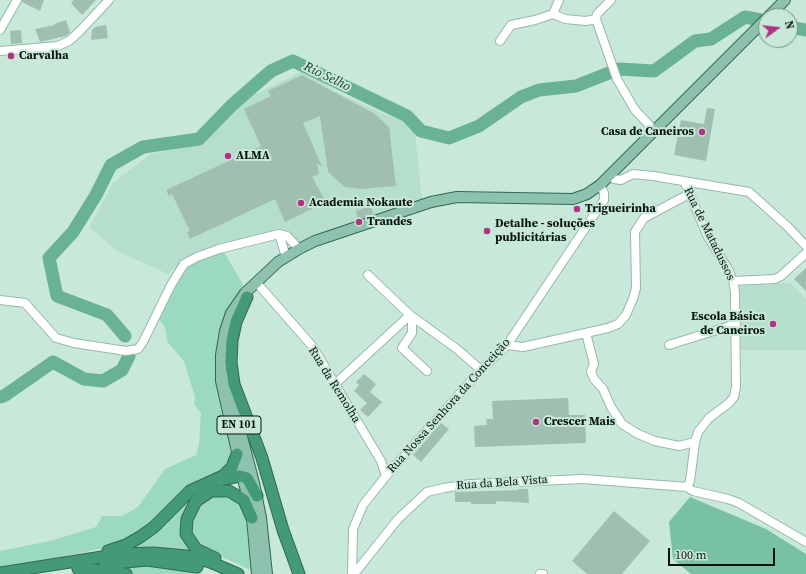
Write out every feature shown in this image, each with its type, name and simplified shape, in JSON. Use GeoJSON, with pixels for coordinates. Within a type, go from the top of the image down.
{"type":"FeatureCollection","features":[{"type":"Feature","properties":{"kind":"highway"},"geometry":{"type":"LineString","coordinates":[[247,297],[236,322],[232,341],[231,364],[234,384],[262,458],[283,530],[300,574]]}},
{"type":"Feature","properties":{"kind":"highway"},"geometry":{"type":"LineString","coordinates":[[77,565],[89,556],[117,548],[136,539],[154,527],[184,496],[227,472],[232,467],[237,454]]}},
{"type":"Feature","properties":{"kind":"highway"},"geometry":{"type":"LineString","coordinates":[[207,484],[242,476],[249,480],[257,496]]}},
{"type":"Feature","properties":{"kind":"highway"},"geometry":{"type":"LineString","coordinates":[[235,572],[227,563],[203,553],[192,545],[186,534],[189,512],[196,501],[205,493],[224,490],[235,493],[244,500],[252,518]]}},
{"type":"Feature","properties":{"kind":"highway"},"geometry":{"type":"LineString","coordinates":[[45,574],[121,554],[152,553],[186,556],[235,572]]}},
{"type":"Feature","properties":{"kind":"highway"},"geometry":{"type":"LineString","coordinates":[[0,573],[77,565],[148,560],[186,564],[220,574]]}},
{"type":"Feature","properties":{"kind":"highway"},"geometry":{"type":"LineString","coordinates":[[77,565],[126,574]]}},
{"type":"Feature","properties":{"kind":"main road","name":"EN 101"},"geometry":{"type":"LineString","coordinates":[[776,8],[785,0]]}},
{"type":"Feature","properties":{"kind":"main road","name":"EN 101"},"geometry":{"type":"LineString","coordinates":[[257,574],[252,518],[222,394],[221,381],[221,354],[225,331],[231,313],[245,293],[286,257],[315,241],[444,198],[572,199],[587,194],[600,185],[758,27]]}},
{"type":"Feature","properties":{"kind":"main road","name":"EN 101"},"geometry":{"type":"LineString","coordinates":[[256,282],[232,323],[226,362],[232,398],[257,496],[263,530],[267,574]]}},
{"type":"Feature","properties":{"kind":"street"},"geometry":{"type":"LineString","coordinates":[[0,30],[17,0]]}},
{"type":"Feature","properties":{"kind":"street"},"geometry":{"type":"LineString","coordinates":[[0,51],[58,46],[70,41],[109,0]]}},
{"type":"Feature","properties":{"kind":"street"},"geometry":{"type":"LineString","coordinates":[[554,14],[559,0]]}},
{"type":"Feature","properties":{"kind":"street"},"geometry":{"type":"LineString","coordinates":[[500,41],[511,25],[554,14],[566,19],[586,21],[596,17],[611,0]]}},
{"type":"Feature","properties":{"kind":"street"},"geometry":{"type":"LineString","coordinates":[[596,17],[617,79],[635,110],[655,131]]}},
{"type":"Feature","properties":{"kind":"street"},"geometry":{"type":"LineString","coordinates":[[610,175],[614,179],[621,180],[633,174],[684,180],[749,192],[787,226],[806,246]]}},
{"type":"Feature","properties":{"kind":"street","name":"Rua de Matadussos"},"geometry":{"type":"LineString","coordinates":[[684,180],[708,237],[728,269],[733,282],[736,324],[736,387],[734,397],[704,424],[695,442],[690,481],[687,487]]}},
{"type":"Feature","properties":{"kind":"street","name":"Rua Nossa Senhora da Conceição"},"geometry":{"type":"LineString","coordinates":[[353,574],[352,529],[363,505],[386,476],[481,370],[507,345],[604,200],[604,193],[600,185]]}},
{"type":"Feature","properties":{"kind":"street"},"geometry":{"type":"LineString","coordinates":[[507,345],[523,347],[586,333],[618,324],[626,315],[636,288],[635,232],[644,218],[689,194]]}},
{"type":"Feature","properties":{"kind":"street"},"geometry":{"type":"LineString","coordinates":[[0,300],[25,303],[56,338],[74,343],[111,348],[126,350],[138,349],[143,342],[171,285],[184,264],[197,257],[219,249],[279,234],[287,236],[299,249]]}},
{"type":"Feature","properties":{"kind":"street"},"geometry":{"type":"LineString","coordinates":[[279,234],[286,257]]}},
{"type":"Feature","properties":{"kind":"street"},"geometry":{"type":"LineString","coordinates":[[733,282],[775,279],[781,276],[806,253]]}},
{"type":"Feature","properties":{"kind":"street"},"geometry":{"type":"LineString","coordinates":[[368,275],[411,316],[457,349],[481,370]]}},
{"type":"Feature","properties":{"kind":"street","name":"Rua da Remolha"},"geometry":{"type":"LineString","coordinates":[[256,282],[313,347],[381,461],[386,476]]}},
{"type":"Feature","properties":{"kind":"street"},"geometry":{"type":"LineString","coordinates":[[411,316],[412,333],[402,348],[427,371]]}},
{"type":"Feature","properties":{"kind":"street"},"geometry":{"type":"LineString","coordinates":[[335,384],[411,316]]}},
{"type":"Feature","properties":{"kind":"street"},"geometry":{"type":"LineString","coordinates":[[669,345],[736,324]]}},
{"type":"Feature","properties":{"kind":"street"},"geometry":{"type":"LineString","coordinates":[[586,333],[594,364],[591,371],[594,379],[603,388],[611,407],[622,424],[638,434],[655,441],[679,446],[695,442]]}},
{"type":"Feature","properties":{"kind":"street","name":"Rua da Bela Vista"},"geometry":{"type":"LineString","coordinates":[[353,574],[398,520],[427,492],[470,484],[583,479],[687,487],[693,491],[728,498],[739,503],[806,542]]}},
{"type":"Feature","properties":{"kind":"shaded area"},"geometry":{"type":"Polygon","coordinates":[[[303,71],[314,76],[334,91],[386,115],[400,119],[415,133],[421,193],[425,203],[302,246],[299,241],[294,241],[287,236],[222,249],[198,251],[187,256],[168,274],[117,251],[89,227],[113,183],[151,154],[201,144],[239,106],[252,96],[303,71]]]}},
{"type":"Feature","properties":{"kind":"shaded area"},"geometry":{"type":"Polygon","coordinates":[[[224,252],[245,288],[220,337],[230,439],[230,457],[220,473],[142,531],[124,542],[100,549],[0,569],[0,551],[50,541],[96,527],[102,516],[122,516],[138,507],[165,469],[196,455],[199,444],[201,413],[194,404],[195,397],[184,361],[168,343],[165,327],[158,318],[175,282],[186,266],[198,259],[224,252]]]}},
{"type":"Feature","properties":{"kind":"shaded area","name":"Escola Básica de Caneiros"},"geometry":{"type":"Polygon","coordinates":[[[791,283],[806,299],[806,350],[741,350],[740,286],[791,283]]]}},
{"type":"Feature","properties":{"kind":"shaded area"},"geometry":{"type":"Polygon","coordinates":[[[205,489],[189,502],[183,516],[194,552],[127,549],[184,501],[205,489]]]}},
{"type":"Feature","properties":{"kind":"shaded area"},"geometry":{"type":"Polygon","coordinates":[[[221,494],[238,499],[247,515],[253,571],[202,548],[192,536],[191,522],[198,506],[207,498],[221,494]]]}},
{"type":"Feature","properties":{"kind":"shaded area"},"geometry":{"type":"Polygon","coordinates":[[[120,567],[163,567],[202,574],[133,574],[120,567]]]}},
{"type":"Feature","properties":{"kind":"green space"},"geometry":{"type":"Polygon","coordinates":[[[690,497],[766,529],[806,554],[806,574],[691,574],[673,559],[669,522],[690,497]]]}},
{"type":"Feature","properties":{"kind":"building"},"geometry":{"type":"Polygon","coordinates":[[[22,0],[44,0],[40,11],[22,2],[22,0]]]}},
{"type":"Feature","properties":{"kind":"building"},"geometry":{"type":"Polygon","coordinates":[[[74,0],[96,0],[82,15],[71,3],[74,0]]]}},
{"type":"Feature","properties":{"kind":"building"},"geometry":{"type":"Polygon","coordinates":[[[66,20],[70,32],[66,36],[40,42],[35,29],[55,25],[54,24],[66,20]]]}},
{"type":"Feature","properties":{"kind":"building"},"geometry":{"type":"Polygon","coordinates":[[[106,25],[108,38],[91,40],[92,30],[95,27],[106,25]]]}},
{"type":"Feature","properties":{"kind":"building"},"geometry":{"type":"Polygon","coordinates":[[[21,30],[22,43],[11,44],[10,31],[21,30]]]}},
{"type":"Feature","properties":{"kind":"building"},"geometry":{"type":"Polygon","coordinates":[[[302,75],[375,114],[389,127],[396,186],[362,189],[345,187],[328,172],[320,116],[303,123],[322,167],[317,163],[319,174],[312,177],[326,202],[285,222],[275,199],[190,239],[187,232],[190,231],[172,194],[169,196],[166,190],[261,146],[244,109],[271,96],[268,91],[302,75]]]}},
{"type":"Feature","properties":{"kind":"building","name":"Casa de Caneiros"},"geometry":{"type":"Polygon","coordinates":[[[707,108],[715,109],[706,161],[674,155],[681,120],[704,124],[707,108]]]}},
{"type":"Feature","properties":{"kind":"building"},"geometry":{"type":"Polygon","coordinates":[[[371,206],[373,214],[358,220],[356,211],[371,206]]]}},
{"type":"Feature","properties":{"kind":"building"},"geometry":{"type":"Polygon","coordinates":[[[806,268],[806,291],[794,279],[806,268]]]}},
{"type":"Feature","properties":{"kind":"building"},"geometry":{"type":"Polygon","coordinates":[[[364,374],[376,384],[370,392],[382,402],[368,417],[360,410],[367,403],[354,391],[359,385],[356,382],[364,374]]]}},
{"type":"Feature","properties":{"kind":"building","name":"Crescer Mais"},"geometry":{"type":"Polygon","coordinates":[[[568,398],[569,415],[585,415],[586,443],[475,447],[474,426],[487,425],[486,419],[493,419],[492,401],[568,398]]]}},
{"type":"Feature","properties":{"kind":"building"},"geometry":{"type":"Polygon","coordinates":[[[441,423],[449,429],[421,462],[413,455],[441,423]]]}},
{"type":"Feature","properties":{"kind":"building"},"geometry":{"type":"Polygon","coordinates":[[[528,489],[529,503],[496,501],[496,504],[471,504],[471,502],[455,502],[455,492],[528,489]]]}},
{"type":"Feature","properties":{"kind":"building"},"geometry":{"type":"Polygon","coordinates":[[[614,511],[650,541],[622,574],[587,574],[572,561],[614,511]]]}},
{"type":"Feature","properties":{"kind":"waterway","name":"Rio Selho"},"geometry":{"type":"LineString","coordinates":[[125,336],[107,315],[57,296],[49,258],[73,232],[96,195],[111,165],[143,147],[199,139],[232,105],[271,71],[293,61],[407,116],[421,131],[449,138],[479,126],[521,97],[539,90],[576,86],[619,69],[654,71],[695,41],[711,39],[745,17],[758,19]]}},
{"type":"Feature","properties":{"kind":"waterway","name":"Rio Selho"},"geometry":{"type":"LineString","coordinates":[[798,28],[806,30]]}},
{"type":"Feature","properties":{"kind":"waterway","name":"Rio Selho"},"geometry":{"type":"LineString","coordinates":[[0,397],[4,396],[53,362],[84,379],[103,381],[122,370],[129,356]]}},
{"type":"Feature","properties":{"kind":"place","name":"Carvalha"},"geometry":{"type":"Point","coordinates":[11,56]}},
{"type":"Feature","properties":{"kind":"place","name":"Casa de Caneiros"},"geometry":{"type":"Point","coordinates":[702,132]}},
{"type":"Feature","properties":{"kind":"place","name":"ALMA"},"geometry":{"type":"Point","coordinates":[228,156]}},
{"type":"Feature","properties":{"kind":"place","name":"Academia Nokaute"},"geometry":{"type":"Point","coordinates":[301,203]}},
{"type":"Feature","properties":{"kind":"place","name":"Trigueirinha"},"geometry":{"type":"Point","coordinates":[577,209]}},
{"type":"Feature","properties":{"kind":"place","name":"Trandes"},"geometry":{"type":"Point","coordinates":[359,222]}},
{"type":"Feature","properties":{"kind":"place","name":"Detalhe - soluções publicitárias"},"geometry":{"type":"Point","coordinates":[487,231]}},
{"type":"Feature","properties":{"kind":"place","name":"Escola Básica de Caneiros"},"geometry":{"type":"Point","coordinates":[773,324]}},
{"type":"Feature","properties":{"kind":"place","name":"Crescer Mais"},"geometry":{"type":"Point","coordinates":[536,422]}}]}
